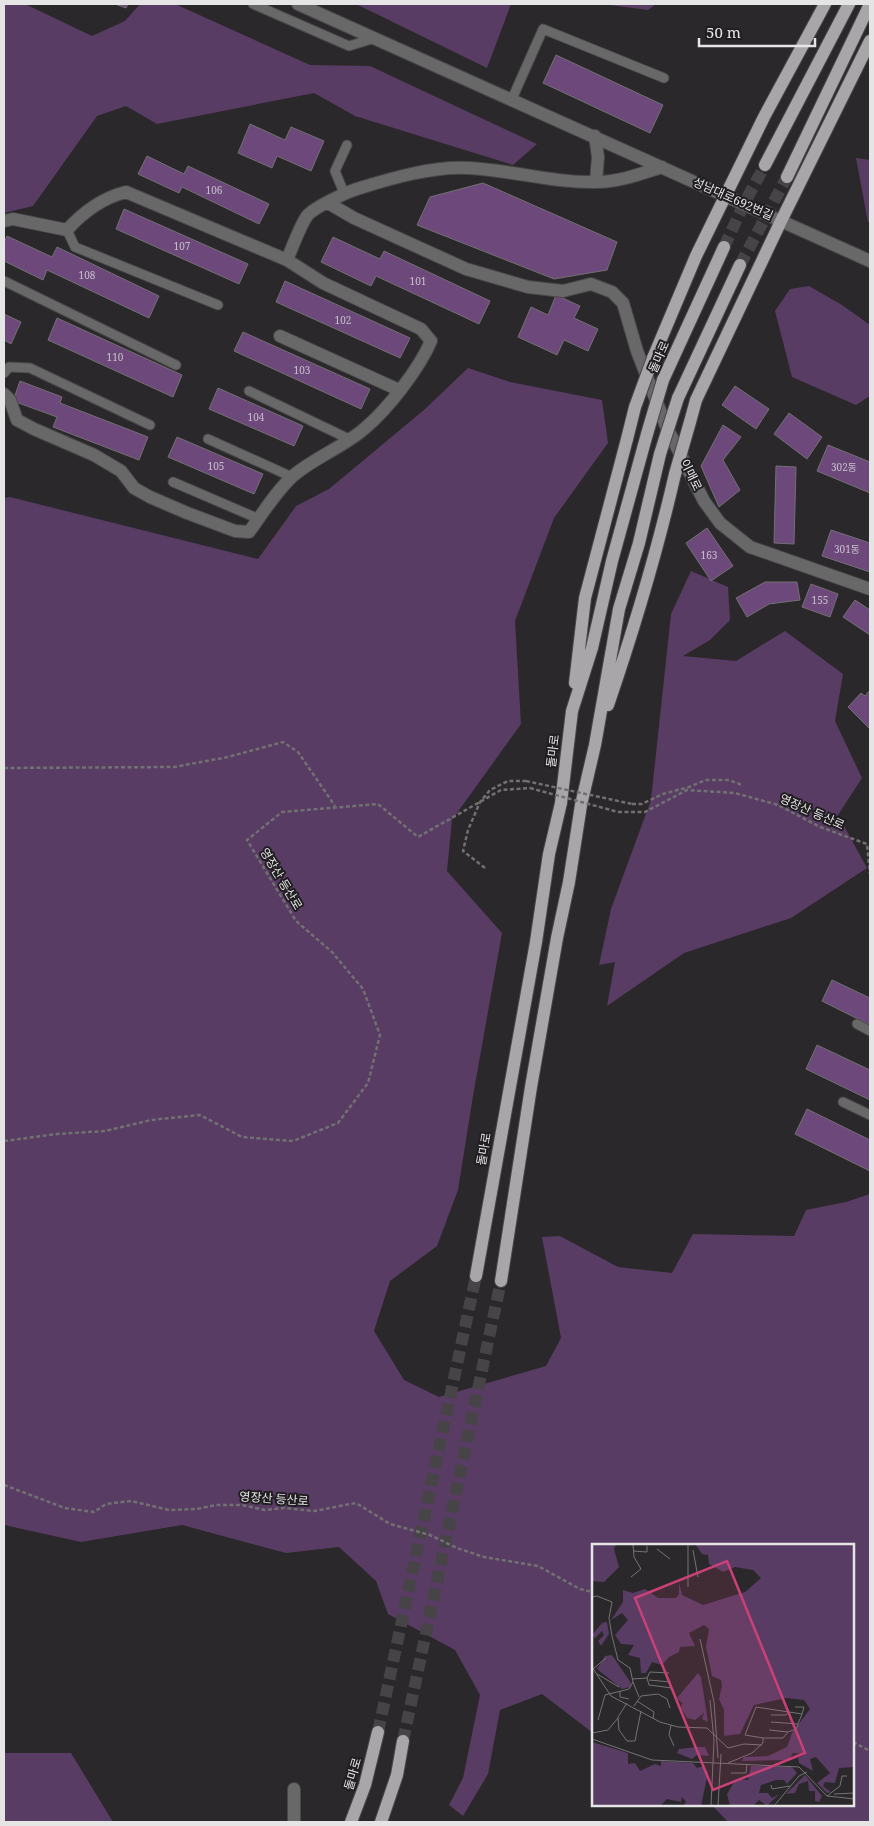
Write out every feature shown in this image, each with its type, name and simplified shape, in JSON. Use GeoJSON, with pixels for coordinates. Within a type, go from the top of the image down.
{"type":"FeatureCollection","features":[{"type":"Feature","properties":{"kind":"main road"},"geometry":{"type":"LineString","coordinates":[[572,710],[585,598],[635,407],[653,358],[696,256],[764,117],[826,4]]}},
{"type":"Feature","properties":{"kind":"main road"},"geometry":{"type":"LineString","coordinates":[[765,164],[849,4]]}},
{"type":"Feature","properties":{"kind":"main road"},"geometry":{"type":"LineString","coordinates":[[787,177],[870,4]]}},
{"type":"Feature","properties":{"kind":"main road"},"geometry":{"type":"LineString","coordinates":[[595,745],[630,640],[660,540],[675,474],[696,400],[781,220],[870,41]]}},
{"type":"Feature","properties":{"kind":"main road","name":"돌마로"},"geometry":{"type":"LineString","coordinates":[[476,1276],[536,942],[549,854],[561,803],[572,710],[592,648],[612,561],[663,380],[724,247]]}},
{"type":"Feature","properties":{"kind":"main road"},"geometry":{"type":"LineString","coordinates":[[501,1281],[531,1087],[557,938],[620,609],[660,454],[678,398],[740,265]]}},
{"type":"Feature","properties":{"kind":"main road","name":"돌마로"},"geometry":{"type":"LineString","coordinates":[[351,1822],[365,1785],[378,1732]]}},
{"type":"Feature","properties":{"kind":"main road"},"geometry":{"type":"LineString","coordinates":[[381,1822],[397,1775],[403,1741]]}},
{"type":"Feature","properties":{"kind":"street","name":"성남대로692번길"},"geometry":{"type":"LineString","coordinates":[[298,4],[595,136],[870,262]]}},
{"type":"Feature","properties":{"kind":"street"},"geometry":{"type":"LineString","coordinates":[[595,136],[598,157],[596,182]]}},
{"type":"Feature","properties":{"kind":"street"},"geometry":{"type":"LineString","coordinates":[[287,260],[308,214],[344,193],[393,178],[429,171],[466,167],[512,172],[549,179],[596,182],[625,180],[662,167]]}},
{"type":"Feature","properties":{"kind":"street"},"geometry":{"type":"LineString","coordinates":[[4,221],[13,219],[67,230],[81,214],[109,196],[126,192],[287,260],[323,283],[421,329],[431,341],[425,356],[399,390],[364,430],[313,460],[292,477],[271,500],[249,532],[235,531],[187,513],[134,488],[121,471],[115,467],[94,455],[17,420],[10,400],[4,394]]}},
{"type":"Feature","properties":{"kind":"street","name":"이매로"},"geometry":{"type":"LineString","coordinates":[[328,202],[354,218],[466,269],[528,287],[563,290],[591,284],[612,292],[623,303],[637,352],[666,426],[704,502],[720,523],[750,547],[870,589]]}},
{"type":"Feature","properties":{"kind":"street"},"geometry":{"type":"LineString","coordinates":[[280,336],[399,390]]}},
{"type":"Feature","properties":{"kind":"street"},"geometry":{"type":"LineString","coordinates":[[294,1789],[294,1822]]}},
{"type":"Feature","properties":{"kind":"lane"},"geometry":{"type":"LineString","coordinates":[[253,4],[349,46],[376,38]]}},
{"type":"Feature","properties":{"kind":"lane"},"geometry":{"type":"LineString","coordinates":[[512,99],[543,29],[664,78]]}},
{"type":"Feature","properties":{"kind":"lane"},"geometry":{"type":"LineString","coordinates":[[344,193],[335,171],[347,145]]}},
{"type":"Feature","properties":{"kind":"lane"},"geometry":{"type":"LineString","coordinates":[[67,230],[75,247],[218,305]]}},
{"type":"Feature","properties":{"kind":"lane"},"geometry":{"type":"LineString","coordinates":[[4,282],[176,365]]}},
{"type":"Feature","properties":{"kind":"lane"},"geometry":{"type":"LineString","coordinates":[[4,373],[9,367],[30,368],[150,425]]}},
{"type":"Feature","properties":{"kind":"lane"},"geometry":{"type":"LineString","coordinates":[[249,391],[349,439]]}},
{"type":"Feature","properties":{"kind":"lane"},"geometry":{"type":"LineString","coordinates":[[208,439],[292,477]]}},
{"type":"Feature","properties":{"kind":"lane"},"geometry":{"type":"LineString","coordinates":[[172,482],[259,519]]}},
{"type":"Feature","properties":{"kind":"lane"},"geometry":{"type":"LineString","coordinates":[[857,1024],[870,1031]]}},
{"type":"Feature","properties":{"kind":"lane"},"geometry":{"type":"LineString","coordinates":[[843,1102],[870,1115]]}},
{"type":"Feature","properties":{"kind":"path"},"geometry":{"type":"LineString","coordinates":[[4,768],[174,767],[228,757],[283,742],[298,752],[335,807]]}},
{"type":"Feature","properties":{"kind":"path"},"geometry":{"type":"LineString","coordinates":[[485,868],[463,852],[468,830],[480,802],[490,790],[508,781],[526,781],[632,804],[642,804],[663,794],[706,780],[730,780],[742,784]]}},
{"type":"Feature","properties":{"kind":"path","name":"영장산 등산로"},"geometry":{"type":"LineString","coordinates":[[4,1141],[57,1134],[105,1132],[152,1120],[200,1114],[242,1137],[293,1141],[338,1123],[368,1082],[380,1035],[363,989],[332,952],[296,921],[247,840],[282,812],[378,804],[418,837],[501,790],[530,788],[618,812],[645,812],[687,790],[734,793],[778,805],[820,828],[867,844],[870,874]]}},
{"type":"Feature","properties":{"kind":"path","name":"영장산 등산로"},"geometry":{"type":"LineString","coordinates":[[4,1485],[65,1508],[94,1512],[106,1504],[131,1501],[169,1510],[197,1509],[216,1505],[242,1505],[265,1510],[284,1508],[314,1511],[356,1503],[390,1524],[430,1535],[457,1548],[484,1557],[538,1566],[580,1589],[592,1592]]}},
{"type":"Feature","properties":{"kind":"path"},"geometry":{"type":"LineString","coordinates":[[854,1743],[870,1751]]}},
{"type":"Feature","properties":{"kind":"shaded area"},"geometry":{"type":"Polygon","coordinates":[[[4,4],[25,4],[92,36],[125,21],[140,4],[175,4],[310,65],[370,66],[537,144],[513,165],[355,116],[314,93],[157,124],[126,106],[97,116],[33,206],[4,213],[4,4]]]}},
{"type":"Feature","properties":{"kind":"shaded area"},"geometry":{"type":"Polygon","coordinates":[[[356,4],[511,4],[487,68],[356,4]]]}},
{"type":"Feature","properties":{"kind":"shaded area"},"geometry":{"type":"Polygon","coordinates":[[[602,4],[656,4],[648,10],[602,4]]]}},
{"type":"Feature","properties":{"kind":"shaded area"},"geometry":{"type":"Polygon","coordinates":[[[856,158],[870,160],[870,222],[868,222],[856,158]]]}},
{"type":"Feature","properties":{"kind":"shaded area"},"geometry":{"type":"Polygon","coordinates":[[[809,286],[842,305],[870,325],[870,396],[856,405],[792,377],[775,311],[790,289],[809,286]]]}},
{"type":"Feature","properties":{"kind":"shaded area"},"geometry":{"type":"Polygon","coordinates":[[[468,368],[510,382],[602,400],[608,443],[554,518],[515,621],[521,724],[452,820],[447,871],[502,933],[458,1190],[437,1246],[390,1281],[374,1331],[404,1380],[439,1397],[546,1366],[561,1338],[542,1237],[560,1236],[618,1267],[672,1273],[693,1234],[794,1236],[806,1210],[846,1202],[870,1194],[870,1822],[728,1822],[713,1806],[854,1806],[854,1544],[592,1544],[592,1732],[542,1694],[500,1710],[488,1774],[463,1816],[449,1805],[463,1778],[480,1695],[455,1650],[388,1614],[376,1581],[339,1547],[286,1553],[182,1525],[81,1542],[4,1525],[4,498],[10,497],[258,559],[296,506],[329,489],[425,409],[468,368]]]}},
{"type":"Feature","properties":{"kind":"shaded area"},"geometry":{"type":"Polygon","coordinates":[[[691,571],[728,587],[730,620],[710,640],[683,656],[736,661],[785,631],[843,674],[835,721],[862,778],[838,815],[867,868],[791,918],[684,953],[607,1006],[615,962],[599,965],[611,909],[651,800],[671,614],[691,571]]]}},
{"type":"Feature","properties":{"kind":"shaded area"},"geometry":{"type":"Polygon","coordinates":[[[4,1753],[71,1753],[113,1822],[4,1822],[4,1753]]]}},
{"type":"Feature","properties":{"kind":"building"},"geometry":{"type":"Polygon","coordinates":[[[115,4],[128,4],[126,8],[115,4]]]}},
{"type":"Feature","properties":{"kind":"building"},"geometry":{"type":"Polygon","coordinates":[[[556,55],[663,105],[650,133],[543,83],[556,55]]]}},
{"type":"Feature","properties":{"kind":"building"},"geometry":{"type":"Polygon","coordinates":[[[250,124],[285,140],[291,127],[324,141],[311,171],[277,156],[272,168],[238,153],[250,124]]]}},
{"type":"Feature","properties":{"kind":"building"},"geometry":{"type":"Polygon","coordinates":[[[147,156],[184,174],[188,166],[269,204],[259,224],[182,187],[179,193],[138,174],[147,156]]]}},
{"type":"Feature","properties":{"kind":"building"},"geometry":{"type":"Polygon","coordinates":[[[483,183],[617,242],[607,270],[554,279],[417,225],[430,197],[483,183]]]}},
{"type":"Feature","properties":{"kind":"building"},"geometry":{"type":"Polygon","coordinates":[[[124,209],[248,264],[239,284],[116,229],[124,209]]]}},
{"type":"Feature","properties":{"kind":"building"},"geometry":{"type":"Polygon","coordinates":[[[7,236],[52,257],[57,247],[159,296],[149,318],[47,270],[43,280],[4,261],[4,243],[7,236]]]}},
{"type":"Feature","properties":{"kind":"building"},"geometry":{"type":"Polygon","coordinates":[[[333,237],[380,259],[384,251],[490,301],[479,324],[376,276],[371,286],[321,262],[333,237]]]}},
{"type":"Feature","properties":{"kind":"building"},"geometry":{"type":"Polygon","coordinates":[[[285,281],[410,338],[400,358],[276,302],[285,281]]]}},
{"type":"Feature","properties":{"kind":"building"},"geometry":{"type":"Polygon","coordinates":[[[556,295],[580,306],[574,318],[598,329],[588,351],[564,340],[557,355],[518,337],[531,307],[548,315],[556,295]]]}},
{"type":"Feature","properties":{"kind":"building"},"geometry":{"type":"Polygon","coordinates":[[[4,314],[21,322],[11,344],[4,340],[4,314]]]}},
{"type":"Feature","properties":{"kind":"building"},"geometry":{"type":"Polygon","coordinates":[[[57,318],[182,375],[173,397],[48,340],[57,318]]]}},
{"type":"Feature","properties":{"kind":"building"},"geometry":{"type":"Polygon","coordinates":[[[243,332],[370,389],[361,409],[234,351],[243,332]]]}},
{"type":"Feature","properties":{"kind":"building"},"geometry":{"type":"Polygon","coordinates":[[[20,381],[62,397],[60,403],[148,437],[139,460],[53,427],[57,417],[13,401],[20,381]]]}},
{"type":"Feature","properties":{"kind":"building"},"geometry":{"type":"Polygon","coordinates":[[[735,386],[769,409],[756,429],[722,405],[735,386]]]}},
{"type":"Feature","properties":{"kind":"building"},"geometry":{"type":"Polygon","coordinates":[[[218,388],[303,426],[294,446],[209,409],[218,388]]]}},
{"type":"Feature","properties":{"kind":"building"},"geometry":{"type":"Polygon","coordinates":[[[789,413],[822,437],[807,459],[774,434],[789,413]]]}},
{"type":"Feature","properties":{"kind":"building"},"geometry":{"type":"Polygon","coordinates":[[[723,425],[741,437],[723,460],[740,490],[719,507],[701,466],[723,425]]]}},
{"type":"Feature","properties":{"kind":"building"},"geometry":{"type":"Polygon","coordinates":[[[177,437],[263,474],[254,494],[168,457],[177,437]]]}},
{"type":"Feature","properties":{"kind":"building"},"geometry":{"type":"Polygon","coordinates":[[[828,445],[870,462],[870,493],[817,471],[828,445]]]}},
{"type":"Feature","properties":{"kind":"building"},"geometry":{"type":"Polygon","coordinates":[[[776,466],[796,467],[794,544],[774,543],[776,466]]]}},
{"type":"Feature","properties":{"kind":"building"},"geometry":{"type":"Polygon","coordinates":[[[707,528],[733,566],[711,581],[686,543],[707,528]]]}},
{"type":"Feature","properties":{"kind":"building"},"geometry":{"type":"Polygon","coordinates":[[[831,530],[870,543],[870,572],[822,556],[831,530]]]}},
{"type":"Feature","properties":{"kind":"building"},"geometry":{"type":"Polygon","coordinates":[[[765,582],[797,582],[800,600],[769,604],[747,617],[736,598],[765,582]]]}},
{"type":"Feature","properties":{"kind":"building"},"geometry":{"type":"Polygon","coordinates":[[[811,584],[838,594],[830,617],[802,607],[811,584]]]}},
{"type":"Feature","properties":{"kind":"building"},"geometry":{"type":"Polygon","coordinates":[[[855,600],[870,610],[870,635],[843,617],[855,600]]]}},
{"type":"Feature","properties":{"kind":"building"},"geometry":{"type":"Polygon","coordinates":[[[870,690],[870,729],[848,707],[861,693],[865,696],[870,690]]]}},
{"type":"Feature","properties":{"kind":"building"},"geometry":{"type":"Polygon","coordinates":[[[832,980],[870,998],[870,1025],[822,1001],[832,980]]]}},
{"type":"Feature","properties":{"kind":"building"},"geometry":{"type":"Polygon","coordinates":[[[817,1045],[870,1070],[870,1100],[806,1069],[817,1045]]]}},
{"type":"Feature","properties":{"kind":"building"},"geometry":{"type":"Polygon","coordinates":[[[807,1109],[870,1140],[870,1171],[795,1134],[807,1109]]]}},
{"type":"Feature","properties":{"kind":"tunnel"},"geometry":{"type":"LineString","coordinates":[[724,247],[765,165]]}},
{"type":"Feature","properties":{"kind":"tunnel"},"geometry":{"type":"LineString","coordinates":[[740,265],[787,177]]}},
{"type":"Feature","properties":{"kind":"tunnel"},"geometry":{"type":"LineString","coordinates":[[378,1732],[476,1276]]}},
{"type":"Feature","properties":{"kind":"tunnel"},"geometry":{"type":"LineString","coordinates":[[403,1741],[501,1281]]}}]}
